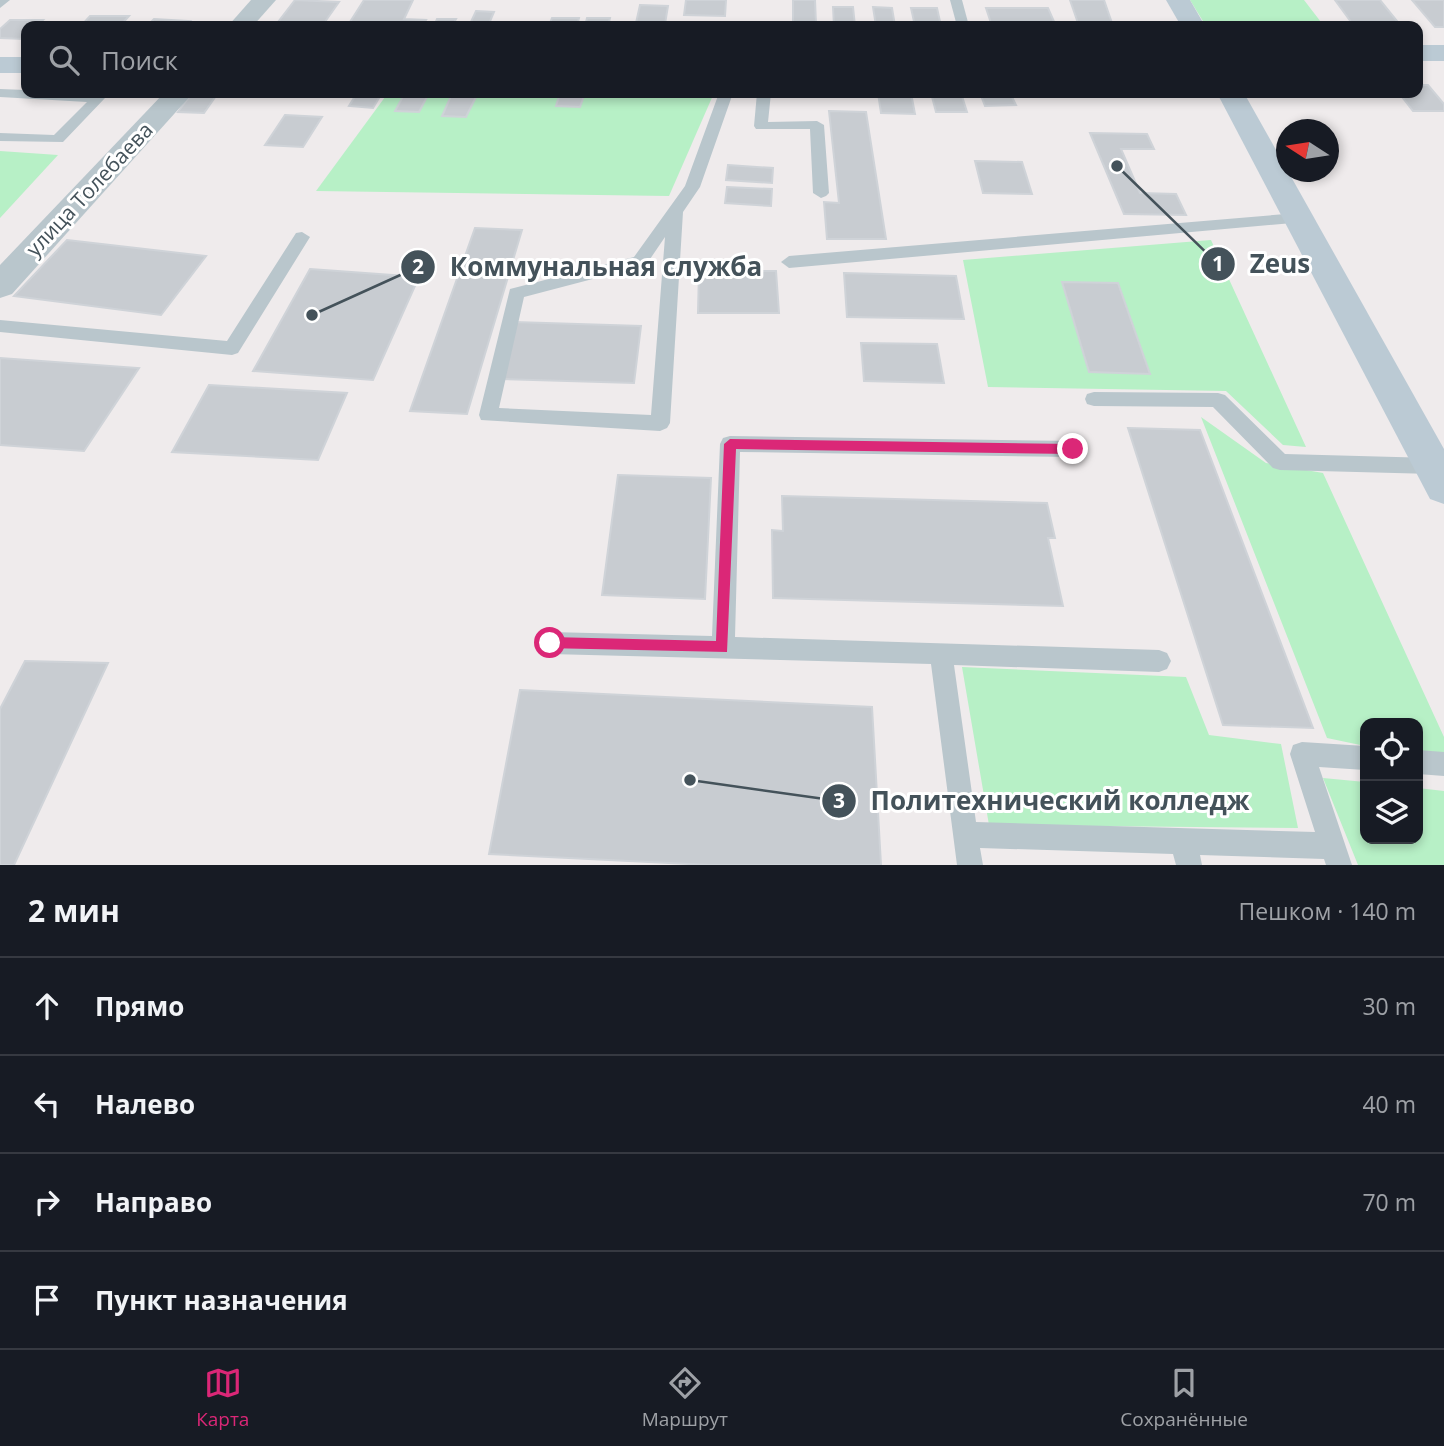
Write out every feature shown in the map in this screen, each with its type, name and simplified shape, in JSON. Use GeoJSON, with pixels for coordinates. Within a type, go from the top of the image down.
{"type":"FeatureCollection","features":[{"type":"Feature","properties":{"kind":"main road"},"geometry":{"type":"LineString","coordinates":[[1178,0],[1190,21]]}},
{"type":"Feature","properties":{"kind":"main road"},"geometry":{"type":"LineString","coordinates":[[1423,53],[1444,53]]}},
{"type":"Feature","properties":{"kind":"main road"},"geometry":{"type":"LineString","coordinates":[[0,65],[21,65]]}},
{"type":"Feature","properties":{"kind":"main road"},"geometry":{"type":"LineString","coordinates":[[1233,98],[1436,461]]}},
{"type":"Feature","properties":{"kind":"street"},"geometry":{"type":"LineString","coordinates":[[245,21],[264,0]]}},
{"type":"Feature","properties":{"kind":"street","name":"улица Толебаева"},"geometry":{"type":"LineString","coordinates":[[0,286],[174,98]]}},
{"type":"Feature","properties":{"kind":"lane"},"geometry":{"type":"LineString","coordinates":[[0,4],[4,0]]}},
{"type":"Feature","properties":{"kind":"lane"},"geometry":{"type":"LineString","coordinates":[[956,0],[962,21]]}},
{"type":"Feature","properties":{"kind":"lane"},"geometry":{"type":"LineString","coordinates":[[0,93],[21,94]]}},
{"type":"Feature","properties":{"kind":"lane"},"geometry":{"type":"LineString","coordinates":[[0,137],[58,139],[99,98]]}},
{"type":"Feature","properties":{"kind":"lane"},"geometry":{"type":"LineString","coordinates":[[675,212],[660,423],[488,415],[516,293],[640,261],[692,187],[724,98]]}},
{"type":"Feature","properties":{"kind":"lane"},"geometry":{"type":"LineString","coordinates":[[764,98],[761,126],[817,125],[821,193]]}},
{"type":"Feature","properties":{"kind":"lane"},"geometry":{"type":"LineString","coordinates":[[789,262],[1298,218]]}},
{"type":"Feature","properties":{"kind":"lane"},"geometry":{"type":"LineString","coordinates":[[0,326],[232,348],[302,237]]}},
{"type":"Feature","properties":{"kind":"lane"},"geometry":{"type":"LineString","coordinates":[[1094,399],[1218,400],[1280,462],[1436,461]]}},
{"type":"Feature","properties":{"kind":"lane"},"geometry":{"type":"LineString","coordinates":[[723,648],[730,444],[1073,449]]}},
{"type":"Feature","properties":{"kind":"lane"},"geometry":{"type":"LineString","coordinates":[[550,643],[1159,661]]}},
{"type":"Feature","properties":{"kind":"lane"},"geometry":{"type":"LineString","coordinates":[[941,653],[970,865]]}},
{"type":"Feature","properties":{"kind":"lane"},"geometry":{"type":"LineString","coordinates":[[965,835],[1186,853],[1336,855],[1302,754],[1360,758]]}},
{"type":"Feature","properties":{"kind":"lane"},"geometry":{"type":"LineString","coordinates":[[1423,762],[1444,764]]}},
{"type":"Feature","properties":{"kind":"green space"},"geometry":{"type":"Polygon","coordinates":[[[1190,0],[1304,0],[1320,21],[1203,21],[1190,0]]]}},
{"type":"Feature","properties":{"kind":"green space"},"geometry":{"type":"Polygon","coordinates":[[[384,98],[712,98],[669,196],[316,191],[384,98]]]}},
{"type":"Feature","properties":{"kind":"green space"},"geometry":{"type":"Polygon","coordinates":[[[0,151],[58,155],[0,218],[0,151]]]}},
{"type":"Feature","properties":{"kind":"green space"},"geometry":{"type":"Polygon","coordinates":[[[1211,240],[1306,447],[1283,445],[1226,391],[988,387],[963,260],[1211,240]]]}},
{"type":"Feature","properties":{"kind":"green space"},"geometry":{"type":"Polygon","coordinates":[[[1201,417],[1266,463],[1323,473],[1444,737],[1444,762],[1423,758],[1423,718],[1360,718],[1360,745],[1327,738],[1201,417]]]}},
{"type":"Feature","properties":{"kind":"green space"},"geometry":{"type":"Polygon","coordinates":[[[962,667],[1186,677],[1209,735],[1281,744],[1298,828],[989,825],[962,667]]]}},
{"type":"Feature","properties":{"kind":"green space"},"geometry":{"type":"Polygon","coordinates":[[[1323,778],[1360,782],[1360,844],[1423,844],[1423,789],[1444,791],[1444,865],[1358,865],[1323,778]]]}},
{"type":"Feature","properties":{"kind":"building"},"geometry":{"type":"Polygon","coordinates":[[[295,0],[339,2],[326,21],[279,21],[295,0]]]}},
{"type":"Feature","properties":{"kind":"building"},"geometry":{"type":"Polygon","coordinates":[[[364,0],[413,0],[404,19],[426,20],[425,21],[351,21],[364,0]]]}},
{"type":"Feature","properties":{"kind":"building"},"geometry":{"type":"Polygon","coordinates":[[[686,0],[726,0],[725,16],[684,15],[686,0]]]}},
{"type":"Feature","properties":{"kind":"building"},"geometry":{"type":"Polygon","coordinates":[[[793,0],[815,0],[816,21],[793,21],[793,0]]]}},
{"type":"Feature","properties":{"kind":"building"},"geometry":{"type":"Polygon","coordinates":[[[1070,0],[1104,0],[1111,21],[1077,21],[1070,0]]]}},
{"type":"Feature","properties":{"kind":"building"},"geometry":{"type":"Polygon","coordinates":[[[1335,0],[1380,0],[1397,21],[1350,21],[1335,0]]]}},
{"type":"Feature","properties":{"kind":"building"},"geometry":{"type":"Polygon","coordinates":[[[1412,0],[1444,0],[1444,27],[1435,27],[1412,0]]]}},
{"type":"Feature","properties":{"kind":"building"},"geometry":{"type":"Polygon","coordinates":[[[640,5],[668,6],[666,21],[636,21],[640,5]]]}},
{"type":"Feature","properties":{"kind":"building"},"geometry":{"type":"Polygon","coordinates":[[[833,7],[853,7],[854,21],[834,21],[833,7]]]}},
{"type":"Feature","properties":{"kind":"building"},"geometry":{"type":"Polygon","coordinates":[[[873,7],[892,8],[894,21],[875,21],[873,7]]]}},
{"type":"Feature","properties":{"kind":"building"},"geometry":{"type":"Polygon","coordinates":[[[911,8],[937,8],[940,21],[914,21],[911,8]]]}},
{"type":"Feature","properties":{"kind":"building"},"geometry":{"type":"Polygon","coordinates":[[[986,8],[1048,8],[1054,21],[990,21],[986,8]]]}},
{"type":"Feature","properties":{"kind":"building"},"geometry":{"type":"Polygon","coordinates":[[[476,11],[494,12],[490,21],[471,21],[476,11]]]}},
{"type":"Feature","properties":{"kind":"building"},"geometry":{"type":"Polygon","coordinates":[[[90,16],[129,16],[124,21],[86,21],[90,16]]]}},
{"type":"Feature","properties":{"kind":"building"},"geometry":{"type":"Polygon","coordinates":[[[552,18],[579,18],[578,21],[551,21],[552,18]]]}},
{"type":"Feature","properties":{"kind":"building"},"geometry":{"type":"Polygon","coordinates":[[[587,18],[610,18],[609,21],[586,21],[587,18]]]}},
{"type":"Feature","properties":{"kind":"building"},"geometry":{"type":"Polygon","coordinates":[[[154,19],[190,21],[152,21],[154,19]]]}},
{"type":"Feature","properties":{"kind":"building"},"geometry":{"type":"Polygon","coordinates":[[[437,19],[456,19],[455,21],[436,21],[437,19]]]}},
{"type":"Feature","properties":{"kind":"building"},"geometry":{"type":"Polygon","coordinates":[[[10,20],[43,20],[21,21],[21,39],[0,38],[0,29],[10,20]]]}},
{"type":"Feature","properties":{"kind":"building"},"geometry":{"type":"Polygon","coordinates":[[[1423,85],[1428,85],[1444,104],[1444,111],[1413,111],[1403,98],[1423,98],[1423,85]]]}},
{"type":"Feature","properties":{"kind":"building"},"geometry":{"type":"Polygon","coordinates":[[[188,98],[214,98],[204,113],[178,112],[188,98]]]}},
{"type":"Feature","properties":{"kind":"building"},"geometry":{"type":"Polygon","coordinates":[[[354,98],[379,98],[373,108],[349,106],[354,98]]]}},
{"type":"Feature","properties":{"kind":"building"},"geometry":{"type":"Polygon","coordinates":[[[402,98],[426,98],[419,112],[395,111],[402,98]]]}},
{"type":"Feature","properties":{"kind":"building"},"geometry":{"type":"Polygon","coordinates":[[[450,98],[476,98],[466,117],[442,116],[450,98]]]}},
{"type":"Feature","properties":{"kind":"building"},"geometry":{"type":"Polygon","coordinates":[[[558,98],[583,98],[580,107],[556,106],[558,98]]]}},
{"type":"Feature","properties":{"kind":"building"},"geometry":{"type":"Polygon","coordinates":[[[879,98],[912,98],[915,114],[881,113],[879,98]]]}},
{"type":"Feature","properties":{"kind":"building"},"geometry":{"type":"Polygon","coordinates":[[[932,98],[963,98],[967,112],[936,112],[932,98]]]}},
{"type":"Feature","properties":{"kind":"building"},"geometry":{"type":"Polygon","coordinates":[[[982,98],[1012,98],[1016,105],[985,106],[982,98]]]}},
{"type":"Feature","properties":{"kind":"building"},"geometry":{"type":"Polygon","coordinates":[[[829,111],[866,112],[886,239],[827,239],[824,202],[839,203],[829,111]]]}},
{"type":"Feature","properties":{"kind":"building"},"geometry":{"type":"Polygon","coordinates":[[[285,115],[322,117],[303,147],[265,145],[285,115]]]}},
{"type":"Feature","properties":{"kind":"building"},"geometry":{"type":"Polygon","coordinates":[[[1090,133],[1147,134],[1154,149],[1121,149],[1140,193],[1176,194],[1186,215],[1124,214],[1090,133]]]}},
{"type":"Feature","properties":{"kind":"building"},"geometry":{"type":"Polygon","coordinates":[[[975,161],[1022,162],[1032,194],[983,193],[975,161]]]}},
{"type":"Feature","properties":{"kind":"building"},"geometry":{"type":"Polygon","coordinates":[[[728,165],[773,168],[772,183],[726,180],[728,165]]]}},
{"type":"Feature","properties":{"kind":"building"},"geometry":{"type":"Polygon","coordinates":[[[727,187],[772,189],[771,206],[725,203],[727,187]]]}},
{"type":"Feature","properties":{"kind":"building"},"geometry":{"type":"Polygon","coordinates":[[[475,228],[522,230],[467,414],[410,411],[475,228]]]}},
{"type":"Feature","properties":{"kind":"building"},"geometry":{"type":"Polygon","coordinates":[[[67,240],[206,256],[161,315],[14,296],[67,240]]]}},
{"type":"Feature","properties":{"kind":"building"},"geometry":{"type":"Polygon","coordinates":[[[310,269],[419,277],[373,380],[253,371],[310,269]]]}},
{"type":"Feature","properties":{"kind":"building"},"geometry":{"type":"Polygon","coordinates":[[[699,271],[776,271],[779,313],[698,313],[699,271]]]}},
{"type":"Feature","properties":{"kind":"building"},"geometry":{"type":"Polygon","coordinates":[[[844,273],[956,276],[964,319],[847,317],[844,273]]]}},
{"type":"Feature","properties":{"kind":"building"},"geometry":{"type":"Polygon","coordinates":[[[1062,282],[1118,283],[1150,374],[1089,372],[1062,282]]]}},
{"type":"Feature","properties":{"kind":"building"},"geometry":{"type":"Polygon","coordinates":[[[514,322],[641,326],[634,383],[500,379],[514,322]]]}},
{"type":"Feature","properties":{"kind":"building"},"geometry":{"type":"Polygon","coordinates":[[[861,343],[937,344],[944,383],[864,381],[861,343]]]}},
{"type":"Feature","properties":{"kind":"building"},"geometry":{"type":"Polygon","coordinates":[[[0,358],[139,368],[84,451],[0,445],[0,358]]]}},
{"type":"Feature","properties":{"kind":"building"},"geometry":{"type":"Polygon","coordinates":[[[209,385],[347,393],[318,460],[172,452],[209,385]]]}},
{"type":"Feature","properties":{"kind":"building"},"geometry":{"type":"Polygon","coordinates":[[[1128,428],[1200,430],[1313,728],[1223,725],[1128,428]]]}},
{"type":"Feature","properties":{"kind":"building"},"geometry":{"type":"Polygon","coordinates":[[[618,475],[711,478],[705,599],[602,595],[618,475]]]}},
{"type":"Feature","properties":{"kind":"building"},"geometry":{"type":"Polygon","coordinates":[[[782,496],[1047,503],[1055,538],[1048,538],[1063,606],[773,598],[772,530],[783,531],[782,496]]]}},
{"type":"Feature","properties":{"kind":"building"},"geometry":{"type":"Polygon","coordinates":[[[25,661],[108,663],[14,865],[0,865],[0,709],[25,661]]]}},
{"type":"Feature","properties":{"kind":"building"},"geometry":{"type":"Polygon","coordinates":[[[520,690],[872,707],[881,865],[709,865],[489,854],[520,690]]]}},
{"type":"Feature","properties":{"kind":"place","name":"Zeus"},"geometry":{"type":"Point","coordinates":[1117,166]}},
{"type":"Feature","properties":{"kind":"place","name":"Коммунальная служба"},"geometry":{"type":"Point","coordinates":[312,315]}},
{"type":"Feature","properties":{"kind":"place","name":"Политехнический колледж"},"geometry":{"type":"Point","coordinates":[690,780]}},
{"type":"Feature","properties":{"kind":"route"},"geometry":{"type":"LineString","coordinates":[[550,643],[723,648],[730,444],[1073,449]]}}]}
